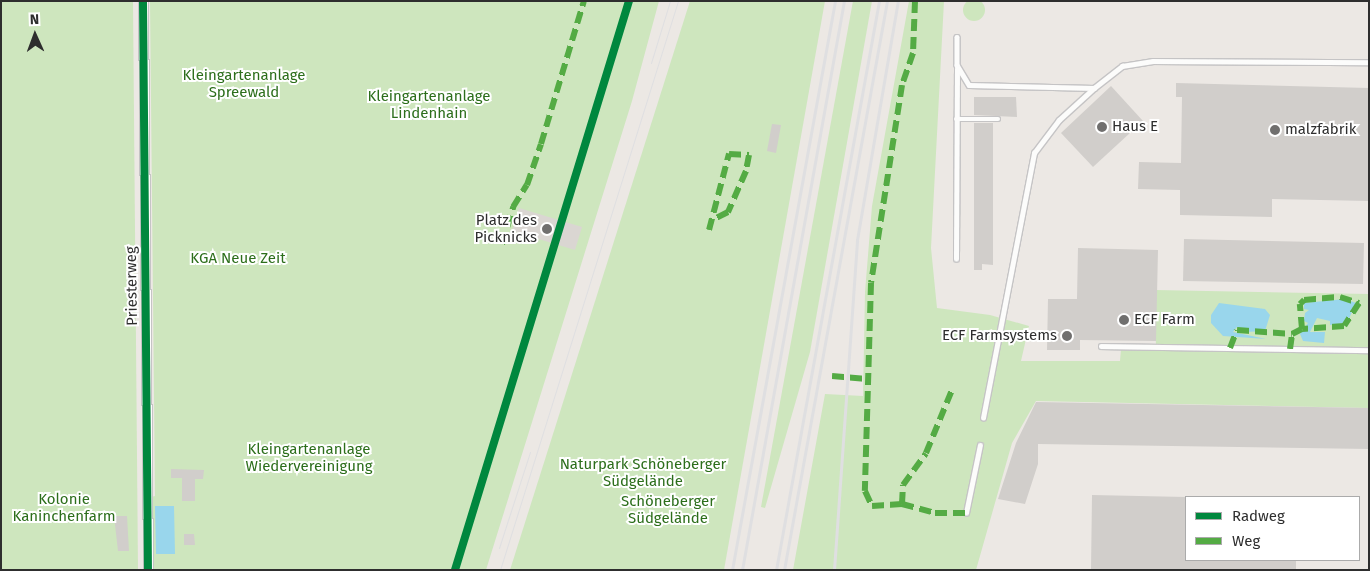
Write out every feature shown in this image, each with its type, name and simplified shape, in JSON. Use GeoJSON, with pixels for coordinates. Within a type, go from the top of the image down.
{"type":"FeatureCollection","features":[{"type":"Feature","properties":{"kind":"street","name":"Priesterweg"},"geometry":{"type":"LineString","coordinates":[[143,1],[148,570]]}},
{"type":"Feature","properties":{"kind":"lane"},"geometry":{"type":"LineString","coordinates":[[956,259],[957,37]]}},
{"type":"Feature","properties":{"kind":"lane"},"geometry":{"type":"LineString","coordinates":[[983,418],[1034,153],[1059,120],[1094,88],[1122,66],[1145,62],[1369,62]]}},
{"type":"Feature","properties":{"kind":"lane"},"geometry":{"type":"LineString","coordinates":[[957,65],[969,86],[1094,88]]}},
{"type":"Feature","properties":{"kind":"lane"},"geometry":{"type":"LineString","coordinates":[[956,119],[998,119]]}},
{"type":"Feature","properties":{"kind":"lane"},"geometry":{"type":"LineString","coordinates":[[1100,346],[1369,350]]}},
{"type":"Feature","properties":{"kind":"lane"},"geometry":{"type":"LineString","coordinates":[[966,513],[980,445]]}},
{"type":"Feature","properties":{"kind":"green space"},"geometry":{"type":"Polygon","coordinates":[[[974,-1],[982,2],[985,10],[982,18],[974,21],[966,18],[963,10],[966,2],[974,-1]]]}},
{"type":"Feature","properties":{"kind":"green space","name":"Kolonie Kaninchenfarm"},"geometry":{"type":"Polygon","coordinates":[[[1,1],[133,1],[138,570],[1,570],[1,1]]]}},
{"type":"Feature","properties":{"kind":"green space"},"geometry":{"type":"Polygon","coordinates":[[[150,1],[659,1],[632,101],[486,570],[152,570],[151,497],[155,496],[150,1]]]}},
{"type":"Feature","properties":{"kind":"green space","name":"Naturpark Schöneberger Südgelände"},"geometry":{"type":"Polygon","coordinates":[[[690,1],[825,1],[724,570],[510,570],[690,1]]]}},
{"type":"Feature","properties":{"kind":"green space"},"geometry":{"type":"Polygon","coordinates":[[[853,1],[872,1],[810,352],[765,508],[761,507],[853,1]]]}},
{"type":"Feature","properties":{"kind":"green space"},"geometry":{"type":"Polygon","coordinates":[[[909,1],[944,1],[931,248],[937,308],[990,315],[1029,326],[1021,361],[1120,361],[1121,349],[1156,350],[1155,290],[1369,294],[1369,408],[1036,401],[1012,443],[976,570],[793,570],[825,394],[863,396],[865,292],[872,206],[909,1]]]}},
{"type":"Feature","properties":{"kind":"shaded area","name":"Platz des Picknicks"},"geometry":{"type":"Polygon","coordinates":[[[519,208],[582,227],[575,250],[512,231],[519,208]]]}},
{"type":"Feature","properties":{"kind":"water"},"geometry":{"type":"Polygon","coordinates":[[[1345,299],[1356,303],[1347,323],[1330,325],[1330,321],[1317,318],[1310,332],[1325,332],[1324,343],[1303,341],[1300,334],[1308,323],[1304,321],[1305,313],[1309,310],[1304,309],[1304,303],[1345,299]]]}},
{"type":"Feature","properties":{"kind":"water"},"geometry":{"type":"Polygon","coordinates":[[[1219,303],[1265,309],[1270,315],[1265,331],[1246,332],[1237,327],[1233,332],[1266,339],[1223,336],[1211,323],[1211,315],[1219,303]]]}},
{"type":"Feature","properties":{"kind":"water"},"geometry":{"type":"Polygon","coordinates":[[[155,506],[174,506],[175,554],[156,554],[155,506]]]}},
{"type":"Feature","properties":{"kind":"building","name":"malzfabrik"},"geometry":{"type":"Polygon","coordinates":[[[1176,83],[1369,88],[1369,201],[1272,199],[1272,217],[1180,215],[1180,190],[1138,189],[1139,162],[1181,163],[1182,97],[1176,97],[1176,83]]]}},
{"type":"Feature","properties":{"kind":"building","name":"Haus E"},"geometry":{"type":"Polygon","coordinates":[[[1111,86],[1143,121],[1093,167],[1061,133],[1111,86]]]}},
{"type":"Feature","properties":{"kind":"building"},"geometry":{"type":"Polygon","coordinates":[[[974,97],[1016,97],[1017,117],[974,115],[974,97]]]}},
{"type":"Feature","properties":{"kind":"building"},"geometry":{"type":"Polygon","coordinates":[[[974,123],[993,123],[993,265],[982,264],[982,270],[974,270],[974,123]]]}},
{"type":"Feature","properties":{"kind":"building"},"geometry":{"type":"Polygon","coordinates":[[[772,124],[781,125],[776,153],[767,151],[772,124]]]}},
{"type":"Feature","properties":{"kind":"building"},"geometry":{"type":"Polygon","coordinates":[[[1184,239],[1364,243],[1363,284],[1183,281],[1184,239]]]}},
{"type":"Feature","properties":{"kind":"building"},"geometry":{"type":"Polygon","coordinates":[[[1078,248],[1158,250],[1156,341],[1080,340],[1080,350],[1047,350],[1048,299],[1077,299],[1078,248]]]}},
{"type":"Feature","properties":{"kind":"building"},"geometry":{"type":"Polygon","coordinates":[[[1036,402],[1369,408],[1369,449],[1038,444],[1038,464],[1025,504],[998,499],[1016,443],[1036,402]]]}},
{"type":"Feature","properties":{"kind":"building"},"geometry":{"type":"Polygon","coordinates":[[[171,469],[204,470],[203,479],[195,479],[195,501],[182,501],[182,478],[171,478],[171,469]]]}},
{"type":"Feature","properties":{"kind":"building"},"geometry":{"type":"Polygon","coordinates":[[[1092,495],[1185,497],[1185,561],[1296,561],[1296,570],[1091,570],[1092,495]]]}},
{"type":"Feature","properties":{"kind":"building"},"geometry":{"type":"Polygon","coordinates":[[[114,516],[127,516],[129,551],[118,551],[114,516]]]}},
{"type":"Feature","properties":{"kind":"building"},"geometry":{"type":"Polygon","coordinates":[[[184,534],[194,534],[195,545],[184,545],[184,534]]]}},
{"type":"Feature","properties":{"kind":"tram line"},"geometry":{"type":"LineString","coordinates":[[651,63],[670,1]]}},
{"type":"Feature","properties":{"kind":"tram line"},"geometry":{"type":"LineString","coordinates":[[500,570],[678,1]]}},
{"type":"Feature","properties":{"kind":"tram line"},"geometry":{"type":"LineString","coordinates":[[499,548],[530,452]]}},
{"type":"Feature","properties":{"kind":"railway"},"geometry":{"type":"LineString","coordinates":[[732,570],[835,1]]}},
{"type":"Feature","properties":{"kind":"railway"},"geometry":{"type":"LineString","coordinates":[[742,570],[844,1]]}},
{"type":"Feature","properties":{"kind":"railway"},"geometry":{"type":"LineString","coordinates":[[776,570],[879,1]]}},
{"type":"Feature","properties":{"kind":"railway"},"geometry":{"type":"LineString","coordinates":[[784,570],[887,1]]}},
{"type":"Feature","properties":{"kind":"railway"},"geometry":{"type":"LineString","coordinates":[[834,570],[857,240],[898,1]]}},
{"type":"Feature","properties":{"kind":"marked path"},"geometry":{"type":"LineString","coordinates":[[502,244],[513,207],[527,185],[541,144],[584,1]]}},
{"type":"Feature","properties":{"kind":"marked path"},"geometry":{"type":"LineString","coordinates":[[915,1],[913,53],[902,85],[871,283],[865,491],[872,506],[902,504],[935,513],[966,513]]}},
{"type":"Feature","properties":{"kind":"marked path"},"geometry":{"type":"LineString","coordinates":[[709,230],[729,154],[749,155],[746,171],[728,212],[712,220]]}},
{"type":"Feature","properties":{"kind":"marked path"},"geometry":{"type":"LineString","coordinates":[[1290,349],[1292,334],[1302,329],[1300,304],[1304,300],[1340,297],[1359,303],[1344,326],[1302,329]]}},
{"type":"Feature","properties":{"kind":"marked path"},"geometry":{"type":"LineString","coordinates":[[1230,348],[1237,330],[1292,334]]}},
{"type":"Feature","properties":{"kind":"marked path"},"geometry":{"type":"LineString","coordinates":[[832,376],[867,379]]}},
{"type":"Feature","properties":{"kind":"marked path"},"geometry":{"type":"LineString","coordinates":[[902,504],[903,485],[926,453],[952,390]]}},
{"type":"Feature","properties":{"kind":"cycle path"},"geometry":{"type":"LineString","coordinates":[[143,1],[148,570]]}},
{"type":"Feature","properties":{"kind":"cycle path"},"geometry":{"type":"LineString","coordinates":[[455,570],[629,1]]}},
{"type":"Feature","properties":{"kind":"place","name":"Haus E"},"geometry":{"type":"Point","coordinates":[1102,127]}},
{"type":"Feature","properties":{"kind":"place","name":"malzfabrik"},"geometry":{"type":"Point","coordinates":[1275,130]}},
{"type":"Feature","properties":{"kind":"place","name":"Platz des Picknicks"},"geometry":{"type":"Point","coordinates":[547,229]}},
{"type":"Feature","properties":{"kind":"place","name":"ECF Farm"},"geometry":{"type":"Point","coordinates":[1124,320]}},
{"type":"Feature","properties":{"kind":"place","name":"ECF Farmsystems"},"geometry":{"type":"Point","coordinates":[1067,336]}},
{"type":"Feature","properties":{"kind":"park label","name":"Kleingartenanlage Spreewald"},"geometry":{"type":"Point","coordinates":[244,84]}},
{"type":"Feature","properties":{"kind":"park label","name":"Kleingartenanlage Lindenhain"},"geometry":{"type":"Point","coordinates":[429,104]}},
{"type":"Feature","properties":{"kind":"park label","name":"KGA Neue Zeit"},"geometry":{"type":"Point","coordinates":[238,259]}},
{"type":"Feature","properties":{"kind":"park label","name":"Kleingartenanlage Wiedervereinigung"},"geometry":{"type":"Point","coordinates":[309,458]}},
{"type":"Feature","properties":{"kind":"park label","name":"Schöneberger Südgelände"},"geometry":{"type":"Point","coordinates":[668,510]}}]}
